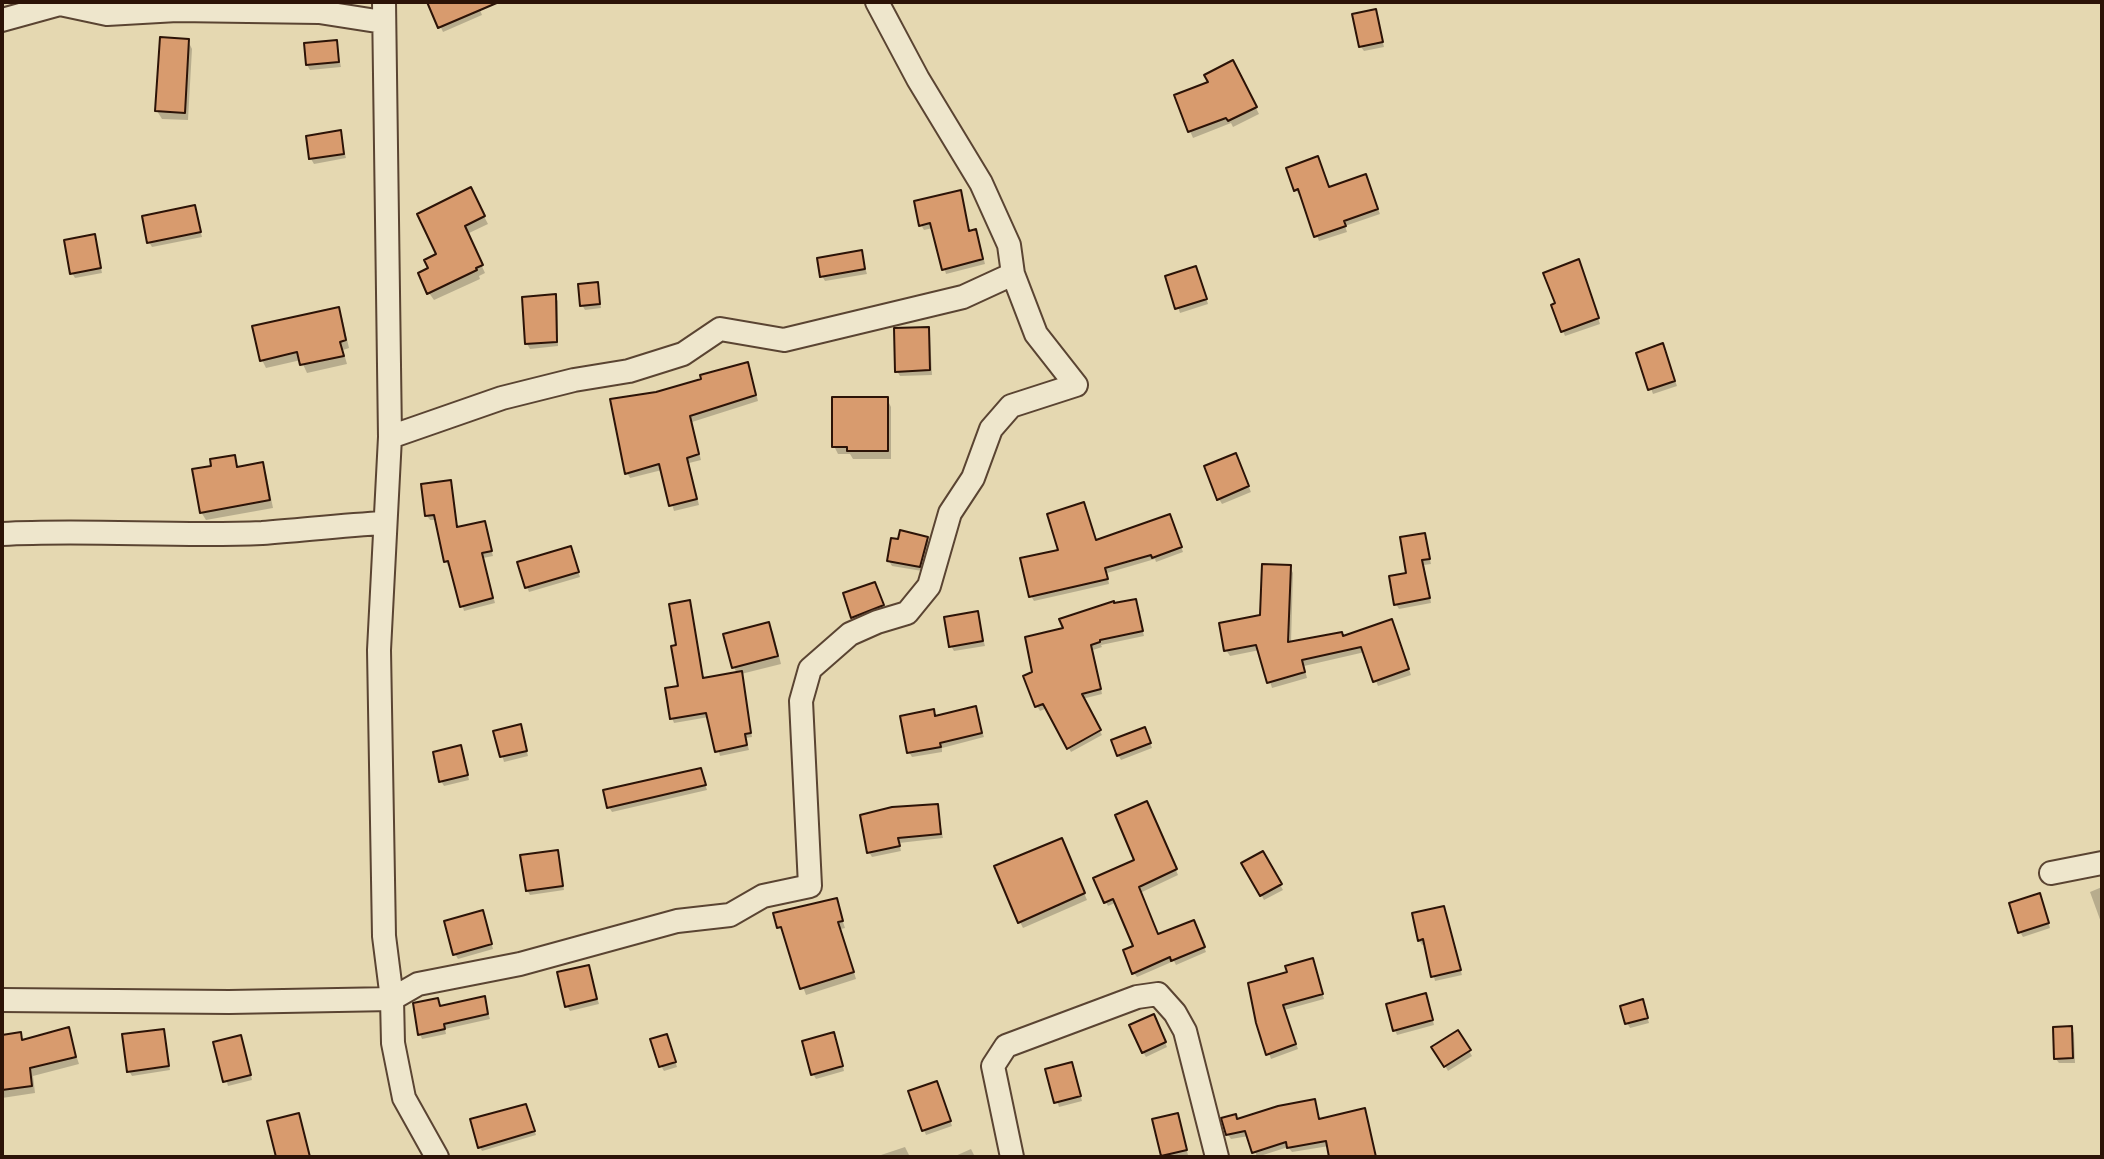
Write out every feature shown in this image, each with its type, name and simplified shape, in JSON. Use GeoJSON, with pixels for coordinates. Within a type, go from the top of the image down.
{"type":"FeatureCollection","features":[{"type":"Feature","properties":{"kind":"street"},"geometry":{"type":"LineString","coordinates":[[2,1000],[229,1002],[392,999],[418,984],[520,964],[677,921],[730,915],[763,896],[810,886],[801,701],[810,669],[850,634],[907,613],[929,586],[950,513],[973,478],[991,429],[1011,406],[1076,385],[1036,334],[1013,274],[1009,245],[981,183],[918,79],[877,2]]}},
{"type":"Feature","properties":{"kind":"street"},"geometry":{"type":"LineString","coordinates":[[2,20],[60,4],[107,14],[177,10],[384,12],[390,437],[379,650],[384,936],[392,999],[393,1043],[404,1098],[437,1157]]}},
{"type":"Feature","properties":{"kind":"street"},"geometry":{"type":"LineString","coordinates":[[390,437],[502,398],[574,380],[629,371],[683,354],[720,329],[784,340],[963,297],[1013,274]]}},
{"type":"Feature","properties":{"kind":"street"},"geometry":{"type":"LineString","coordinates":[[2,534],[59,531],[111,534],[261,533],[385,523]]}},
{"type":"Feature","properties":{"kind":"street"},"geometry":{"type":"LineString","coordinates":[[2051,873],[2102,863]]}},
{"type":"Feature","properties":{"kind":"street"},"geometry":{"type":"LineString","coordinates":[[1012,1157],[993,1066],[1006,1046],[1137,997],[1158,994],[1175,1013],[1185,1031],[1217,1157]]}},
{"type":"Feature","properties":{"kind":"building"},"geometry":{"type":"Polygon","coordinates":[[[427,2],[499,2],[438,28],[427,2]]]}},
{"type":"Feature","properties":{"kind":"building"},"geometry":{"type":"Polygon","coordinates":[[[1376,9],[1383,42],[1359,47],[1352,14],[1376,9]]]}},
{"type":"Feature","properties":{"kind":"building"},"geometry":{"type":"Polygon","coordinates":[[[160,37],[189,39],[185,113],[155,111],[160,37]]]}},
{"type":"Feature","properties":{"kind":"building"},"geometry":{"type":"Polygon","coordinates":[[[337,40],[339,62],[306,65],[304,43],[337,40]]]}},
{"type":"Feature","properties":{"kind":"building"},"geometry":{"type":"Polygon","coordinates":[[[1233,60],[1257,107],[1228,121],[1226,118],[1188,132],[1174,95],[1208,82],[1204,75],[1233,60]]]}},
{"type":"Feature","properties":{"kind":"building"},"geometry":{"type":"Polygon","coordinates":[[[341,130],[344,154],[309,159],[306,136],[341,130]]]}},
{"type":"Feature","properties":{"kind":"building"},"geometry":{"type":"Polygon","coordinates":[[[1318,156],[1329,187],[1366,174],[1378,209],[1344,221],[1346,226],[1314,237],[1298,189],[1294,191],[1286,168],[1318,156]]]}},
{"type":"Feature","properties":{"kind":"building"},"geometry":{"type":"Polygon","coordinates":[[[471,187],[485,216],[465,226],[483,265],[427,294],[418,273],[428,268],[424,260],[436,254],[417,214],[471,187]]]}},
{"type":"Feature","properties":{"kind":"building"},"geometry":{"type":"Polygon","coordinates":[[[961,190],[969,231],[976,229],[983,259],[942,270],[930,223],[919,226],[914,201],[961,190]]]}},
{"type":"Feature","properties":{"kind":"building"},"geometry":{"type":"Polygon","coordinates":[[[195,205],[201,232],[147,243],[142,216],[195,205]]]}},
{"type":"Feature","properties":{"kind":"building"},"geometry":{"type":"Polygon","coordinates":[[[95,234],[101,268],[70,274],[64,240],[95,234]]]}},
{"type":"Feature","properties":{"kind":"building"},"geometry":{"type":"Polygon","coordinates":[[[862,250],[865,269],[820,277],[817,258],[862,250]]]}},
{"type":"Feature","properties":{"kind":"building"},"geometry":{"type":"Polygon","coordinates":[[[1579,259],[1599,318],[1561,332],[1551,305],[1555,303],[1543,273],[1579,259]]]}},
{"type":"Feature","properties":{"kind":"building"},"geometry":{"type":"Polygon","coordinates":[[[1196,266],[1207,299],[1175,309],[1165,276],[1196,266]]]}},
{"type":"Feature","properties":{"kind":"building"},"geometry":{"type":"Polygon","coordinates":[[[598,282],[600,304],[580,306],[578,284],[598,282]]]}},
{"type":"Feature","properties":{"kind":"building"},"geometry":{"type":"Polygon","coordinates":[[[556,294],[557,342],[525,344],[522,297],[556,294]]]}},
{"type":"Feature","properties":{"kind":"building"},"geometry":{"type":"Polygon","coordinates":[[[339,307],[346,340],[340,342],[344,356],[300,365],[297,352],[260,361],[252,326],[339,307]]]}},
{"type":"Feature","properties":{"kind":"building"},"geometry":{"type":"Polygon","coordinates":[[[929,327],[930,370],[895,372],[894,328],[929,327]]]}},
{"type":"Feature","properties":{"kind":"building"},"geometry":{"type":"Polygon","coordinates":[[[1663,343],[1675,381],[1648,390],[1636,353],[1663,343]]]}},
{"type":"Feature","properties":{"kind":"building"},"geometry":{"type":"Polygon","coordinates":[[[748,362],[756,395],[690,416],[699,454],[687,458],[697,499],[669,506],[659,464],[625,474],[610,399],[656,392],[701,379],[700,375],[748,362]]]}},
{"type":"Feature","properties":{"kind":"building"},"geometry":{"type":"Polygon","coordinates":[[[832,397],[888,397],[888,451],[847,451],[847,447],[832,447],[832,397]]]}},
{"type":"Feature","properties":{"kind":"building"},"geometry":{"type":"Polygon","coordinates":[[[1236,453],[1249,486],[1217,500],[1204,466],[1236,453]]]}},
{"type":"Feature","properties":{"kind":"building"},"geometry":{"type":"Polygon","coordinates":[[[235,455],[237,467],[263,462],[270,500],[200,513],[192,469],[211,466],[210,459],[235,455]]]}},
{"type":"Feature","properties":{"kind":"building"},"geometry":{"type":"Polygon","coordinates":[[[451,480],[457,527],[485,521],[492,551],[482,553],[493,598],[460,607],[448,561],[444,562],[434,515],[425,516],[421,484],[451,480]]]}},
{"type":"Feature","properties":{"kind":"building"},"geometry":{"type":"Polygon","coordinates":[[[1084,502],[1096,540],[1170,514],[1182,547],[1152,558],[1151,555],[1105,568],[1108,579],[1029,597],[1020,558],[1058,550],[1047,514],[1084,502]]]}},
{"type":"Feature","properties":{"kind":"building"},"geometry":{"type":"Polygon","coordinates":[[[900,530],[928,537],[920,567],[887,561],[891,538],[898,539],[900,530]]]}},
{"type":"Feature","properties":{"kind":"building"},"geometry":{"type":"Polygon","coordinates":[[[1425,533],[1430,559],[1422,560],[1430,598],[1394,605],[1389,576],[1406,573],[1400,537],[1425,533]]]}},
{"type":"Feature","properties":{"kind":"building"},"geometry":{"type":"Polygon","coordinates":[[[571,546],[579,572],[525,588],[517,562],[571,546]]]}},
{"type":"Feature","properties":{"kind":"building"},"geometry":{"type":"Polygon","coordinates":[[[1262,564],[1291,565],[1288,642],[1342,632],[1343,636],[1392,619],[1409,669],[1373,682],[1361,647],[1302,660],[1305,672],[1267,683],[1256,645],[1224,651],[1219,623],[1260,615],[1262,564]]]}},
{"type":"Feature","properties":{"kind":"building"},"geometry":{"type":"Polygon","coordinates":[[[875,582],[884,605],[851,618],[843,593],[875,582]]]}},
{"type":"Feature","properties":{"kind":"building"},"geometry":{"type":"Polygon","coordinates":[[[1136,599],[1143,631],[1100,640],[1091,645],[1101,689],[1082,694],[1101,730],[1067,749],[1043,704],[1035,707],[1023,676],[1032,672],[1025,637],[1063,628],[1059,619],[1114,601],[1136,599]]]}},
{"type":"Feature","properties":{"kind":"building"},"geometry":{"type":"Polygon","coordinates":[[[690,600],[703,678],[742,671],[751,733],[745,734],[747,745],[715,752],[706,713],[670,719],[665,688],[678,686],[671,646],[676,645],[669,604],[690,600]]]}},
{"type":"Feature","properties":{"kind":"building"},"geometry":{"type":"Polygon","coordinates":[[[978,611],[983,641],[949,647],[944,617],[978,611]]]}},
{"type":"Feature","properties":{"kind":"building"},"geometry":{"type":"Polygon","coordinates":[[[769,622],[778,656],[732,668],[723,634],[769,622]]]}},
{"type":"Feature","properties":{"kind":"building"},"geometry":{"type":"Polygon","coordinates":[[[976,706],[982,733],[940,743],[941,747],[907,753],[900,716],[934,709],[935,716],[976,706]]]}},
{"type":"Feature","properties":{"kind":"building"},"geometry":{"type":"Polygon","coordinates":[[[521,724],[527,751],[500,757],[493,731],[521,724]]]}},
{"type":"Feature","properties":{"kind":"building"},"geometry":{"type":"Polygon","coordinates":[[[1145,727],[1151,743],[1117,756],[1111,740],[1145,727]]]}},
{"type":"Feature","properties":{"kind":"building"},"geometry":{"type":"Polygon","coordinates":[[[461,745],[468,775],[439,782],[433,752],[461,745]]]}},
{"type":"Feature","properties":{"kind":"building"},"geometry":{"type":"Polygon","coordinates":[[[701,768],[706,785],[607,808],[603,790],[701,768]]]}},
{"type":"Feature","properties":{"kind":"building"},"geometry":{"type":"Polygon","coordinates":[[[1147,801],[1177,869],[1139,887],[1158,934],[1194,920],[1205,947],[1171,961],[1170,957],[1132,974],[1123,950],[1133,946],[1113,899],[1104,903],[1093,878],[1134,860],[1115,815],[1147,801]]]}},
{"type":"Feature","properties":{"kind":"building"},"geometry":{"type":"Polygon","coordinates":[[[938,804],[941,834],[898,838],[900,846],[867,853],[860,815],[892,807],[938,804]]]}},
{"type":"Feature","properties":{"kind":"building"},"geometry":{"type":"Polygon","coordinates":[[[1062,838],[1085,893],[1018,923],[994,866],[1062,838]]]}},
{"type":"Feature","properties":{"kind":"building"},"geometry":{"type":"Polygon","coordinates":[[[558,850],[563,886],[526,891],[520,855],[558,850]]]}},
{"type":"Feature","properties":{"kind":"building"},"geometry":{"type":"Polygon","coordinates":[[[1263,851],[1282,884],[1260,896],[1241,863],[1263,851]]]}},
{"type":"Feature","properties":{"kind":"building"},"geometry":{"type":"Polygon","coordinates":[[[2040,893],[2049,923],[2018,933],[2009,903],[2040,893]]]}},
{"type":"Feature","properties":{"kind":"building"},"geometry":{"type":"Polygon","coordinates":[[[837,898],[843,921],[838,922],[854,972],[800,989],[781,927],[777,928],[773,913],[837,898]]]}},
{"type":"Feature","properties":{"kind":"building"},"geometry":{"type":"Polygon","coordinates":[[[1444,906],[1461,970],[1431,977],[1423,939],[1418,941],[1412,913],[1444,906]]]}},
{"type":"Feature","properties":{"kind":"building"},"geometry":{"type":"Polygon","coordinates":[[[483,910],[492,944],[453,955],[444,921],[483,910]]]}},
{"type":"Feature","properties":{"kind":"building"},"geometry":{"type":"Polygon","coordinates":[[[1313,958],[1323,994],[1283,1005],[1296,1044],[1266,1055],[1248,983],[1287,972],[1285,966],[1313,958]]]}},
{"type":"Feature","properties":{"kind":"building"},"geometry":{"type":"Polygon","coordinates":[[[589,965],[597,999],[565,1007],[557,972],[589,965]]]}},
{"type":"Feature","properties":{"kind":"building"},"geometry":{"type":"Polygon","coordinates":[[[1426,993],[1433,1020],[1393,1031],[1386,1004],[1426,993]]]}},
{"type":"Feature","properties":{"kind":"building"},"geometry":{"type":"Polygon","coordinates":[[[485,996],[488,1014],[444,1024],[445,1029],[418,1035],[413,1003],[438,998],[440,1006],[485,996]]]}},
{"type":"Feature","properties":{"kind":"building"},"geometry":{"type":"Polygon","coordinates":[[[1643,999],[1648,1018],[1625,1024],[1620,1006],[1643,999]]]}},
{"type":"Feature","properties":{"kind":"building"},"geometry":{"type":"Polygon","coordinates":[[[1154,1014],[1166,1042],[1142,1053],[1129,1025],[1154,1014]]]}},
{"type":"Feature","properties":{"kind":"building"},"geometry":{"type":"Polygon","coordinates":[[[2072,1026],[2073,1058],[2054,1059],[2053,1027],[2072,1026]]]}},
{"type":"Feature","properties":{"kind":"building"},"geometry":{"type":"Polygon","coordinates":[[[69,1027],[76,1057],[30,1068],[32,1086],[2,1090],[2,1035],[21,1032],[22,1040],[69,1027]]]}},
{"type":"Feature","properties":{"kind":"building"},"geometry":{"type":"Polygon","coordinates":[[[164,1029],[169,1066],[127,1072],[122,1034],[164,1029]]]}},
{"type":"Feature","properties":{"kind":"building"},"geometry":{"type":"Polygon","coordinates":[[[1458,1030],[1471,1050],[1444,1067],[1431,1047],[1458,1030]]]}},
{"type":"Feature","properties":{"kind":"building"},"geometry":{"type":"Polygon","coordinates":[[[834,1032],[843,1066],[811,1075],[802,1041],[834,1032]]]}},
{"type":"Feature","properties":{"kind":"building"},"geometry":{"type":"Polygon","coordinates":[[[667,1034],[676,1062],[659,1067],[650,1039],[667,1034]]]}},
{"type":"Feature","properties":{"kind":"building"},"geometry":{"type":"Polygon","coordinates":[[[241,1035],[251,1075],[223,1082],[213,1042],[241,1035]]]}},
{"type":"Feature","properties":{"kind":"building"},"geometry":{"type":"Polygon","coordinates":[[[1072,1062],[1081,1096],[1054,1103],[1045,1069],[1072,1062]]]}},
{"type":"Feature","properties":{"kind":"building"},"geometry":{"type":"Polygon","coordinates":[[[937,1081],[951,1121],[922,1131],[908,1091],[937,1081]]]}},
{"type":"Feature","properties":{"kind":"building"},"geometry":{"type":"Polygon","coordinates":[[[1315,1099],[1319,1119],[1365,1108],[1376,1157],[1329,1157],[1326,1141],[1287,1148],[1286,1142],[1252,1153],[1245,1131],[1226,1135],[1221,1118],[1236,1114],[1237,1119],[1278,1106],[1315,1099]]]}},
{"type":"Feature","properties":{"kind":"building"},"geometry":{"type":"Polygon","coordinates":[[[526,1104],[535,1131],[478,1148],[470,1119],[526,1104]]]}},
{"type":"Feature","properties":{"kind":"building"},"geometry":{"type":"Polygon","coordinates":[[[299,1113],[310,1157],[276,1157],[267,1121],[299,1113]]]}},
{"type":"Feature","properties":{"kind":"building"},"geometry":{"type":"Polygon","coordinates":[[[1178,1113],[1187,1150],[1161,1156],[1152,1119],[1178,1113]]]}}]}
